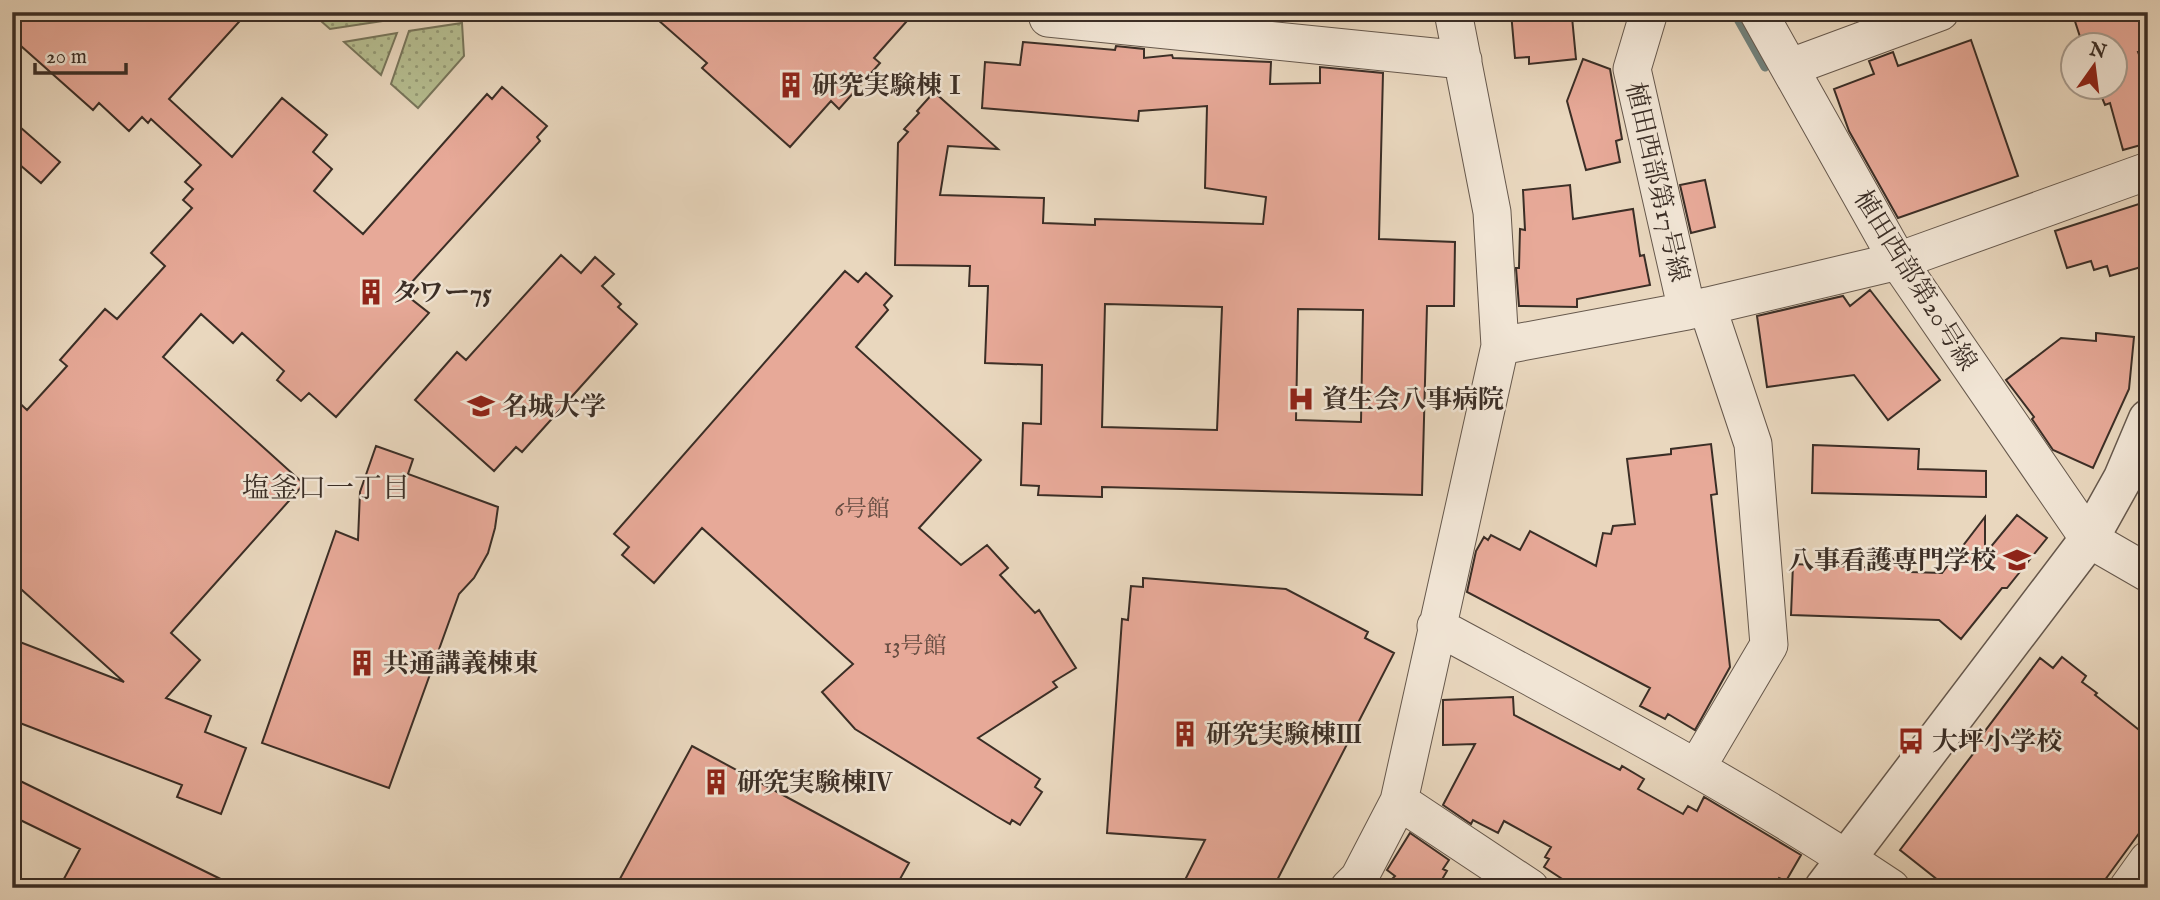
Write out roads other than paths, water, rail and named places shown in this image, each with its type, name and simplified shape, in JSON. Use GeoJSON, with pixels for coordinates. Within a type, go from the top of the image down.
{"type":"FeatureCollection","features":[{"type":"Feature","properties":{"kind":"street"},"geometry":{"type":"LineString","coordinates":[[1361,885],[1399,801],[1500,346],[1492,212],[1454,12]]}},
{"type":"Feature","properties":{"kind":"street","name":"植田西部第17号線"},"geometry":{"type":"LineString","coordinates":[[1648,12],[1632,69],[1697,308],[1753,444],[1769,645],[1697,767]]}},
{"type":"Feature","properties":{"kind":"street","name":"植田西部第20号線"},"geometry":{"type":"LineString","coordinates":[[1758,12],[1898,261],[2089,539]]}},
{"type":"Feature","properties":{"kind":"street"},"geometry":{"type":"LineString","coordinates":[[1791,67],[1940,12]]}},
{"type":"Feature","properties":{"kind":"street"},"geometry":{"type":"LineString","coordinates":[[1048,18],[1139,20],[1463,60]]}},
{"type":"Feature","properties":{"kind":"street"},"geometry":{"type":"LineString","coordinates":[[1500,346],[1697,308],[1898,261],[2148,171]]}},
{"type":"Feature","properties":{"kind":"street"},"geometry":{"type":"LineString","coordinates":[[1836,873],[2089,539],[2123,478],[2148,419]]}},
{"type":"Feature","properties":{"kind":"street"},"geometry":{"type":"LineString","coordinates":[[2089,539],[2148,573]]}},
{"type":"Feature","properties":{"kind":"street"},"geometry":{"type":"LineString","coordinates":[[1436,626],[1697,767],[1836,873],[1891,888]]}},
{"type":"Feature","properties":{"kind":"street"},"geometry":{"type":"LineString","coordinates":[[1399,801],[1530,888]]}},
{"type":"Feature","properties":{"kind":"street"},"geometry":{"type":"LineString","coordinates":[[2128,888],[2148,860]]}},
{"type":"Feature","properties":{"kind":"waterway"},"geometry":{"type":"LineString","coordinates":[[1734,12],[1765,67]]}},
{"type":"Feature","properties":{"kind":"place","name":"研究実験棟Ⅰ"},"geometry":{"type":"Point","coordinates":[791,85]}},
{"type":"Feature","properties":{"kind":"place","name":"タワー75"},"geometry":{"type":"Point","coordinates":[371,292]}},
{"type":"Feature","properties":{"kind":"place","name":"資生会八事病院"},"geometry":{"type":"Point","coordinates":[1301,399]}},
{"type":"Feature","properties":{"kind":"place","name":"名城大学"},"geometry":{"type":"Point","coordinates":[481,406]}},
{"type":"Feature","properties":{"kind":"place","name":"八事看護専門学校"},"geometry":{"type":"Point","coordinates":[2017,560]}},
{"type":"Feature","properties":{"kind":"place","name":"共通講義棟東"},"geometry":{"type":"Point","coordinates":[362,663]}},
{"type":"Feature","properties":{"kind":"place","name":"研究実験棟Ⅲ"},"geometry":{"type":"Point","coordinates":[1185,734]}},
{"type":"Feature","properties":{"kind":"place","name":"大坪小学校"},"geometry":{"type":"Point","coordinates":[1911,741]}},
{"type":"Feature","properties":{"kind":"place","name":"研究実験棟Ⅳ"},"geometry":{"type":"Point","coordinates":[716,782]}},
{"type":"Feature","properties":{"kind":"district","name":"塩釜口一丁目"},"geometry":{"type":"Point","coordinates":[326,487]}}]}
